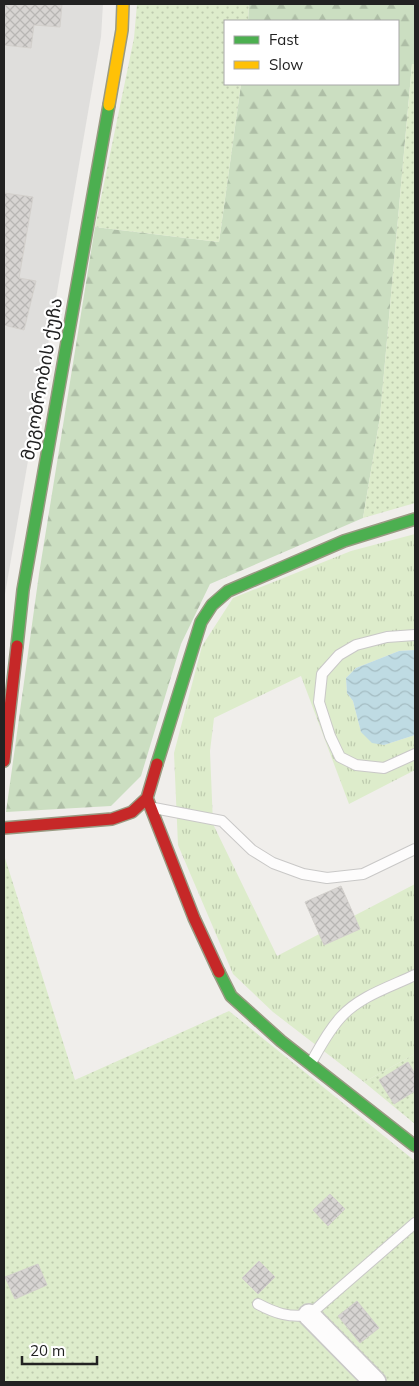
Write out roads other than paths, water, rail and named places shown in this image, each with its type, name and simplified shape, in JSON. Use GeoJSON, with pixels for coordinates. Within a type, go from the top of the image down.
{"type":"FeatureCollection","features":[{"type":"Feature","properties":{"kind":"street","name":"მეგობრობის ქუჩა"},"geometry":{"type":"LineString","coordinates":[[4,761],[23,590],[122,30],[123,4]]}},
{"type":"Feature","properties":{"kind":"street"},"geometry":{"type":"LineString","coordinates":[[415,519],[335,545],[228,591],[212,605],[200,622],[148,803],[194,918],[231,996],[281,1041],[415,1146]]}},
{"type":"Feature","properties":{"kind":"street"},"geometry":{"type":"LineString","coordinates":[[4,828],[112,819],[132,812],[148,803]]}},
{"type":"Feature","properties":{"kind":"street"},"geometry":{"type":"LineString","coordinates":[[309,1315],[375,1382]]}},
{"type":"Feature","properties":{"kind":"lane"},"geometry":{"type":"LineString","coordinates":[[415,635],[387,637],[356,645],[339,655],[322,674],[319,702],[330,736],[340,757],[356,765],[384,768],[415,754]]}},
{"type":"Feature","properties":{"kind":"lane"},"geometry":{"type":"LineString","coordinates":[[148,803],[222,821],[252,850],[273,863],[303,874],[327,878],[363,874],[415,849]]}},
{"type":"Feature","properties":{"kind":"lane"},"geometry":{"type":"LineString","coordinates":[[311,1064],[328,1033],[342,1016],[359,1002],[415,975]]}},
{"type":"Feature","properties":{"kind":"lane"},"geometry":{"type":"LineString","coordinates":[[258,1304],[284,1316],[309,1315],[415,1223]]}},
{"type":"Feature","properties":{"kind":"water"},"geometry":{"type":"Polygon","coordinates":[[[415,650],[415,735],[384,745],[372,743],[361,732],[353,701],[347,693],[346,678],[356,668],[399,651],[415,650]]]}}]}
